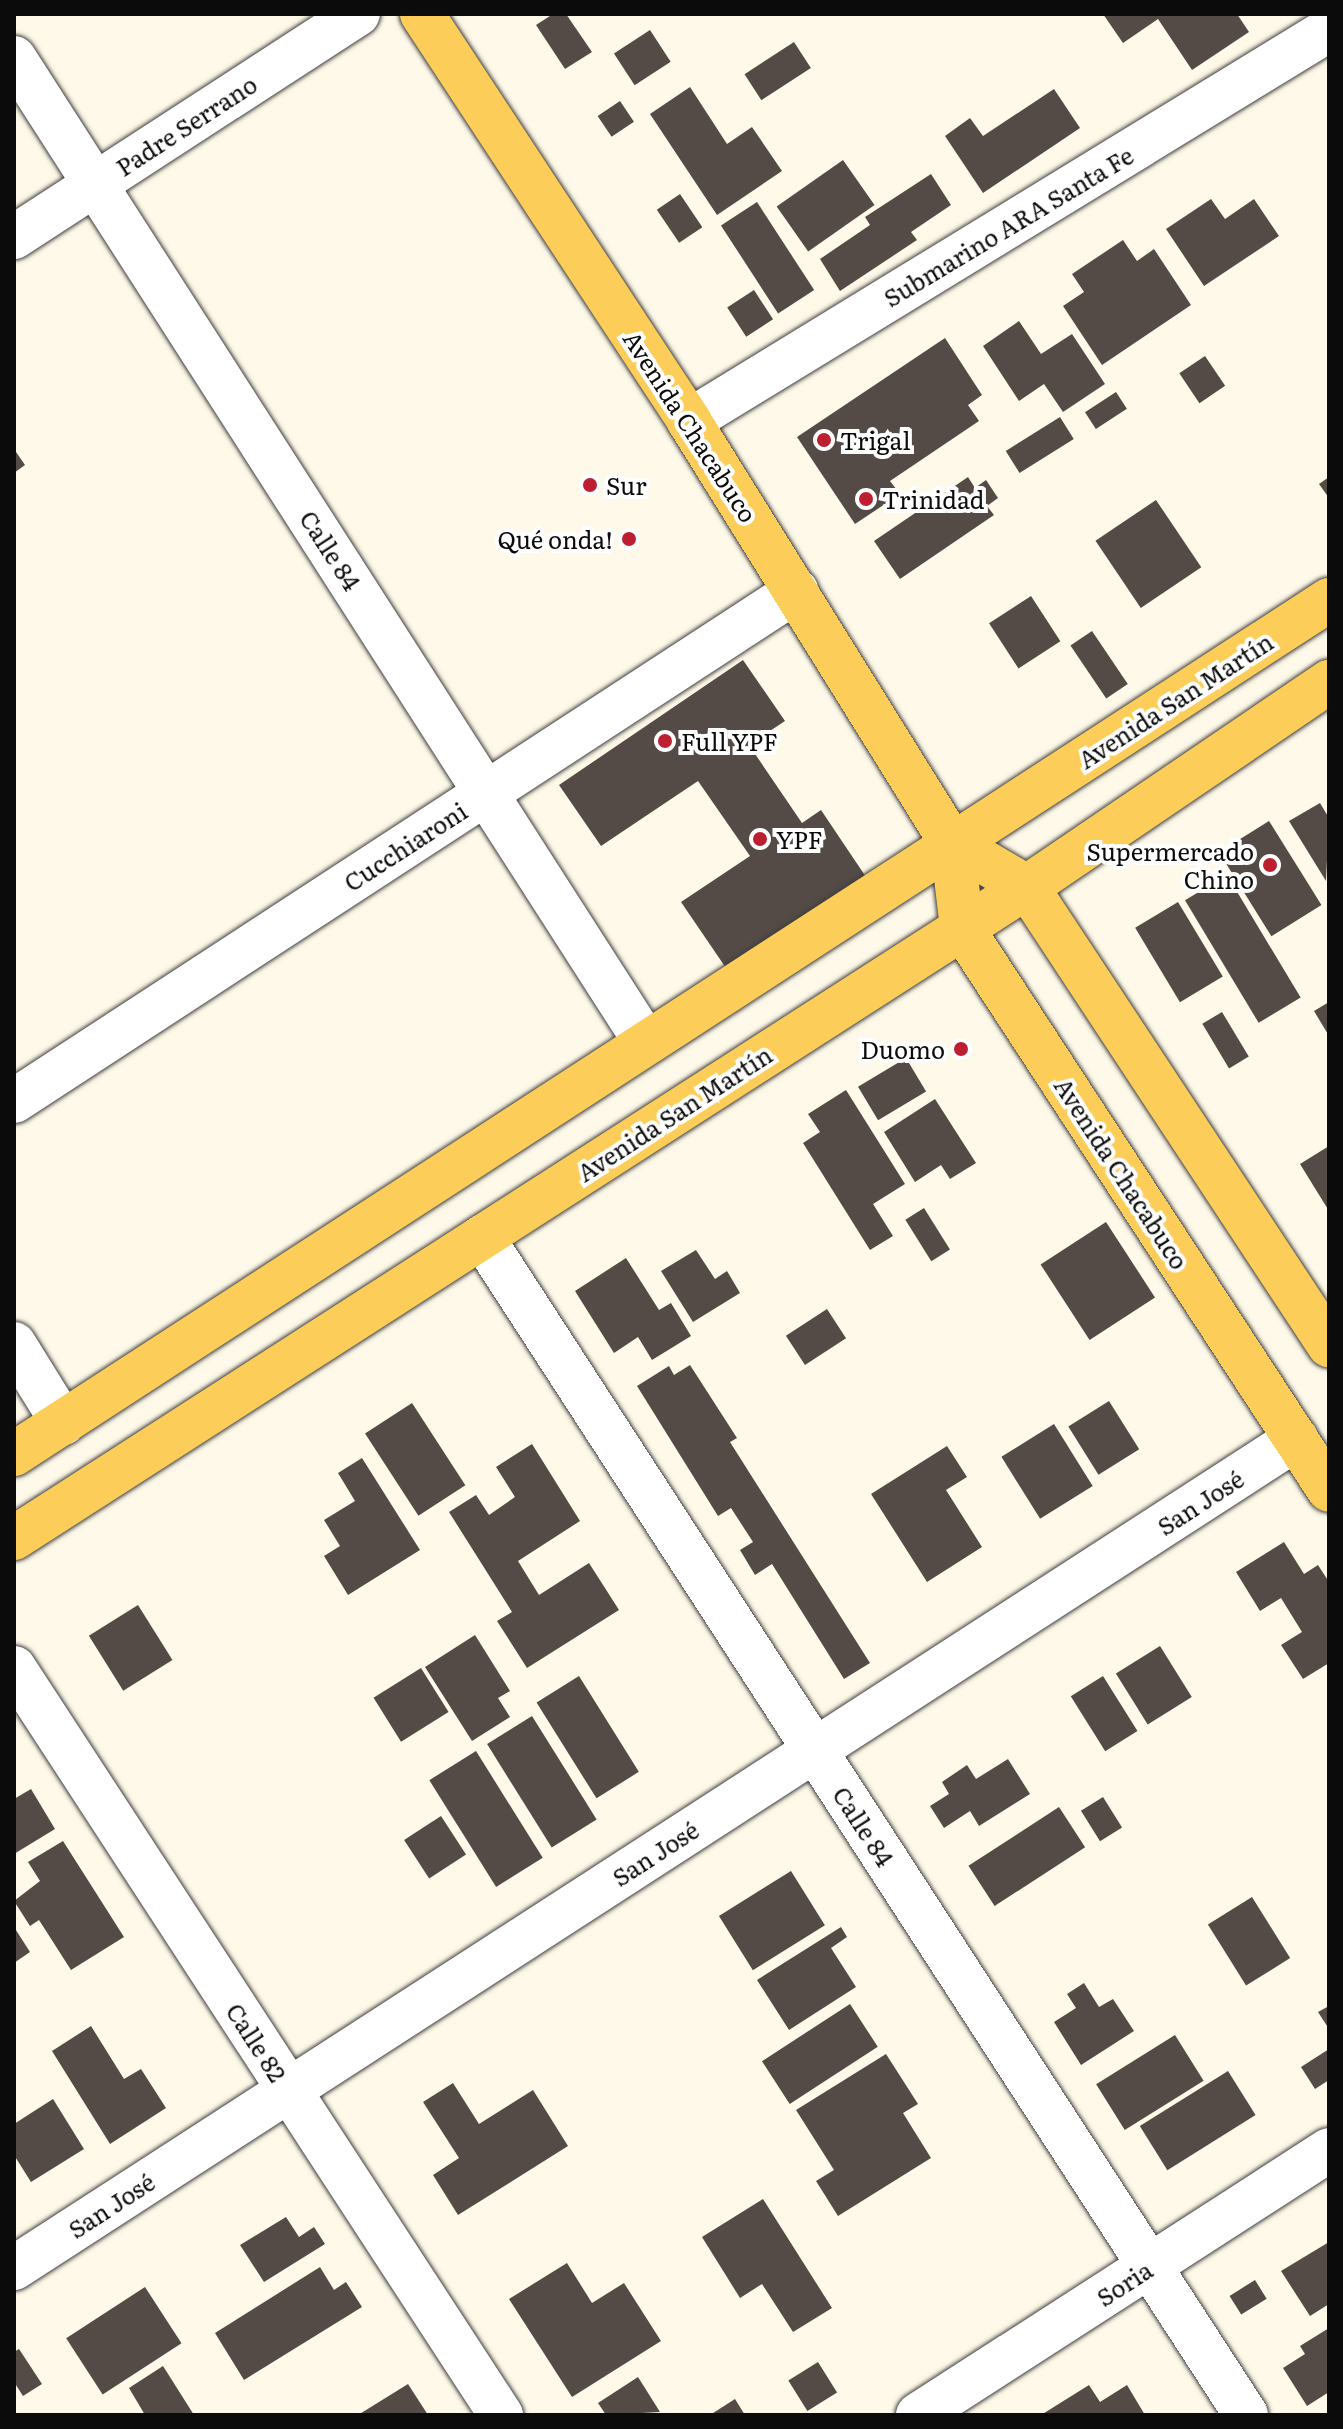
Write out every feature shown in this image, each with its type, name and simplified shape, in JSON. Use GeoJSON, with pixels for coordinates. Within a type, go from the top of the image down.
{"type":"FeatureCollection","features":[{"type":"Feature","properties":{"kind":"main road","name":"Avenida Chacabuco"},"geometry":{"type":"LineString","coordinates":[[422,14],[689,421],[952,843],[962,928],[1329,1490]]}},
{"type":"Feature","properties":{"kind":"main road","name":"Avenida San Martín"},"geometry":{"type":"LineString","coordinates":[[14,1454],[1329,600]]}},
{"type":"Feature","properties":{"kind":"main road","name":"Avenida San Martín"},"geometry":{"type":"LineString","coordinates":[[14,1538],[1027,887],[1329,682]]}},
{"type":"Feature","properties":{"kind":"main road","name":"Avenida Chacabuco"},"geometry":{"type":"LineString","coordinates":[[952,843],[1027,887],[1329,1345]]}},
{"type":"Feature","properties":{"kind":"street","name":"Padre Serrano"},"geometry":{"type":"LineString","coordinates":[[14,237],[358,14]]}},
{"type":"Feature","properties":{"kind":"street","name":"Submarino ARA Santa Fe"},"geometry":{"type":"LineString","coordinates":[[689,421],[1324,26]]}},
{"type":"Feature","properties":{"kind":"street","name":"Calle 84"},"geometry":{"type":"LineString","coordinates":[[14,58],[646,1043]]}},
{"type":"Feature","properties":{"kind":"street","name":"Cucchiaroni"},"geometry":{"type":"LineString","coordinates":[[14,1101],[796,591]]}},
{"type":"Feature","properties":{"kind":"street","name":"Calle 84"},"geometry":{"type":"LineString","coordinates":[[482,1237],[1246,2415]]}},
{"type":"Feature","properties":{"kind":"street"},"geometry":{"type":"LineString","coordinates":[[14,1344],[63,1423]]}},
{"type":"Feature","properties":{"kind":"street","name":"San José"},"geometry":{"type":"LineString","coordinates":[[14,2268],[1296,1439]]}},
{"type":"Feature","properties":{"kind":"street","name":"Calle 82"},"geometry":{"type":"LineString","coordinates":[[14,1668],[501,2415]]}},
{"type":"Feature","properties":{"kind":"street","name":"Soria"},"geometry":{"type":"LineString","coordinates":[[918,2415],[1329,2150]]}},
{"type":"Feature","properties":{"kind":"building"},"geometry":{"type":"Polygon","coordinates":[[[553,14],[566,14],[592,52],[565,69],[536,25],[553,14]]]}},
{"type":"Feature","properties":{"kind":"building"},"geometry":{"type":"Polygon","coordinates":[[[1103,14],[1237,14],[1249,32],[1192,70],[1158,19],[1123,43],[1103,14]]]}},
{"type":"Feature","properties":{"kind":"building"},"geometry":{"type":"Polygon","coordinates":[[[650,30],[671,62],[635,85],[614,53],[650,30]]]}},
{"type":"Feature","properties":{"kind":"building"},"geometry":{"type":"Polygon","coordinates":[[[794,42],[811,68],[761,100],[745,74],[794,42]]]}},
{"type":"Feature","properties":{"kind":"building"},"geometry":{"type":"Polygon","coordinates":[[[690,87],[727,144],[752,127],[782,171],[717,215],[650,114],[690,87]]]}},
{"type":"Feature","properties":{"kind":"building"},"geometry":{"type":"Polygon","coordinates":[[[1054,89],[1080,128],[983,193],[945,136],[970,118],[983,136],[1054,89]]]}},
{"type":"Feature","properties":{"kind":"building"},"geometry":{"type":"Polygon","coordinates":[[[620,101],[634,122],[612,137],[598,116],[620,101]]]}},
{"type":"Feature","properties":{"kind":"building"},"geometry":{"type":"Polygon","coordinates":[[[843,160],[875,205],[808,252],[777,206],[843,160]]]}},
{"type":"Feature","properties":{"kind":"building"},"geometry":{"type":"Polygon","coordinates":[[[931,174],[951,205],[911,232],[917,240],[840,291],[820,259],[870,225],[865,217],[931,174]]]}},
{"type":"Feature","properties":{"kind":"building"},"geometry":{"type":"Polygon","coordinates":[[[680,194],[702,227],[679,243],[657,210],[680,194]]]}},
{"type":"Feature","properties":{"kind":"building"},"geometry":{"type":"Polygon","coordinates":[[[1211,199],[1225,219],[1254,199],[1279,236],[1204,286],[1166,229],[1211,199]]]}},
{"type":"Feature","properties":{"kind":"building"},"geometry":{"type":"Polygon","coordinates":[[[757,202],[814,290],[778,313],[721,225],[757,202]]]}},
{"type":"Feature","properties":{"kind":"building"},"geometry":{"type":"Polygon","coordinates":[[[1123,240],[1137,261],[1154,249],[1191,305],[1102,365],[1063,306],[1084,292],[1072,274],[1123,240]]]}},
{"type":"Feature","properties":{"kind":"building"},"geometry":{"type":"Polygon","coordinates":[[[754,290],[773,319],[746,337],[727,307],[754,290]]]}},
{"type":"Feature","properties":{"kind":"building"},"geometry":{"type":"Polygon","coordinates":[[[1019,321],[1041,354],[1072,334],[1105,384],[1063,412],[1044,384],[1019,401],[983,346],[1019,321]]]}},
{"type":"Feature","properties":{"kind":"building"},"geometry":{"type":"Polygon","coordinates":[[[945,338],[982,395],[968,405],[979,421],[890,481],[900,494],[855,524],[797,437],[945,338]]]}},
{"type":"Feature","properties":{"kind":"building"},"geometry":{"type":"Polygon","coordinates":[[[1205,356],[1225,386],[1199,403],[1179,373],[1205,356]]]}},
{"type":"Feature","properties":{"kind":"building"},"geometry":{"type":"Polygon","coordinates":[[[1116,392],[1127,409],[1096,429],[1085,412],[1116,392]]]}},
{"type":"Feature","properties":{"kind":"building"},"geometry":{"type":"Polygon","coordinates":[[[1060,417],[1074,439],[1020,473],[1006,451],[1060,417]]]}},
{"type":"Feature","properties":{"kind":"building"},"geometry":{"type":"Polygon","coordinates":[[[14,449],[25,465],[14,473],[14,449]]]}},
{"type":"Feature","properties":{"kind":"building"},"geometry":{"type":"Polygon","coordinates":[[[968,477],[975,488],[986,480],[998,498],[987,506],[994,515],[900,579],[874,541],[968,477]]]}},
{"type":"Feature","properties":{"kind":"building"},"geometry":{"type":"Polygon","coordinates":[[[1329,477],[1329,498],[1319,484],[1329,477]]]}},
{"type":"Feature","properties":{"kind":"building"},"geometry":{"type":"Polygon","coordinates":[[[1156,500],[1201,567],[1141,608],[1095,541],[1156,500]]]}},
{"type":"Feature","properties":{"kind":"building"},"geometry":{"type":"Polygon","coordinates":[[[1031,596],[1060,641],[1018,669],[989,623],[1031,596]]]}},
{"type":"Feature","properties":{"kind":"building"},"geometry":{"type":"Polygon","coordinates":[[[1092,631],[1128,684],[1106,699],[1070,646],[1092,631]]]}},
{"type":"Feature","properties":{"kind":"building"},"geometry":{"type":"Polygon","coordinates":[[[743,660],[785,721],[749,745],[802,823],[821,810],[866,877],[728,971],[681,902],[750,856],[698,781],[601,846],[559,785],[743,660]]]}},
{"type":"Feature","properties":{"kind":"building"},"geometry":{"type":"Polygon","coordinates":[[[1320,803],[1329,818],[1326,881],[1289,821],[1320,803]]]}},
{"type":"Feature","properties":{"kind":"building"},"geometry":{"type":"Polygon","coordinates":[[[1269,821],[1321,905],[1271,936],[1219,852],[1269,821]]]}},
{"type":"Feature","properties":{"kind":"building"},"geometry":{"type":"Polygon","coordinates":[[[1227,875],[1301,998],[1259,1023],[1185,900],[1227,875]]]}},
{"type":"Feature","properties":{"kind":"building"},"geometry":{"type":"Polygon","coordinates":[[[1178,902],[1223,977],[1180,1002],[1135,928],[1178,902]]]}},
{"type":"Feature","properties":{"kind":"building"},"geometry":{"type":"Polygon","coordinates":[[[1329,1002],[1329,1036],[1314,1011],[1329,1002]]]}},
{"type":"Feature","properties":{"kind":"building"},"geometry":{"type":"Polygon","coordinates":[[[1222,1012],[1249,1057],[1229,1068],[1202,1024],[1222,1012]]]}},
{"type":"Feature","properties":{"kind":"building"},"geometry":{"type":"Polygon","coordinates":[[[906,1058],[926,1091],[878,1120],[858,1087],[906,1058]]]}},
{"type":"Feature","properties":{"kind":"building"},"geometry":{"type":"Polygon","coordinates":[[[846,1090],[905,1184],[873,1204],[893,1236],[870,1250],[803,1143],[820,1132],[808,1114],[846,1090]]]}},
{"type":"Feature","properties":{"kind":"building"},"geometry":{"type":"Polygon","coordinates":[[[935,1099],[976,1163],[950,1179],[941,1165],[915,1182],[884,1132],[935,1099]]]}},
{"type":"Feature","properties":{"kind":"building"},"geometry":{"type":"Polygon","coordinates":[[[1329,1146],[1329,1211],[1300,1164],[1329,1146]]]}},
{"type":"Feature","properties":{"kind":"building"},"geometry":{"type":"Polygon","coordinates":[[[924,1208],[950,1250],[931,1261],[905,1220],[924,1208]]]}},
{"type":"Feature","properties":{"kind":"building"},"geometry":{"type":"Polygon","coordinates":[[[1106,1222],[1155,1297],[1090,1340],[1041,1264],[1106,1222]]]}},
{"type":"Feature","properties":{"kind":"building"},"geometry":{"type":"Polygon","coordinates":[[[696,1250],[715,1279],[727,1271],[740,1293],[693,1322],[661,1271],[696,1250]]]}},
{"type":"Feature","properties":{"kind":"building"},"geometry":{"type":"Polygon","coordinates":[[[626,1258],[659,1310],[671,1303],[691,1336],[652,1360],[638,1337],[614,1353],[575,1291],[626,1258]]]}},
{"type":"Feature","properties":{"kind":"building"},"geometry":{"type":"Polygon","coordinates":[[[827,1309],[846,1338],[805,1365],[786,1336],[827,1309]]]}},
{"type":"Feature","properties":{"kind":"building"},"geometry":{"type":"Polygon","coordinates":[[[690,1365],[737,1438],[730,1442],[870,1663],[844,1679],[772,1564],[755,1575],[740,1550],[753,1542],[731,1508],[718,1516],[637,1386],[669,1366],[674,1375],[690,1365]]]}},
{"type":"Feature","properties":{"kind":"building"},"geometry":{"type":"Polygon","coordinates":[[[1109,1401],[1139,1449],[1098,1475],[1068,1426],[1109,1401]]]}},
{"type":"Feature","properties":{"kind":"building"},"geometry":{"type":"Polygon","coordinates":[[[412,1403],[465,1485],[418,1516],[365,1433],[412,1403]]]}},
{"type":"Feature","properties":{"kind":"building"},"geometry":{"type":"Polygon","coordinates":[[[1054,1424],[1093,1486],[1040,1519],[1001,1457],[1054,1424]]]}},
{"type":"Feature","properties":{"kind":"building"},"geometry":{"type":"Polygon","coordinates":[[[532,1444],[580,1521],[518,1561],[539,1595],[589,1563],[619,1610],[527,1668],[497,1621],[512,1612],[449,1512],[476,1495],[489,1515],[515,1497],[496,1467],[532,1444]]]}},
{"type":"Feature","properties":{"kind":"building"},"geometry":{"type":"Polygon","coordinates":[[[947,1446],[967,1477],[946,1490],[982,1547],[927,1582],[871,1494],[947,1446]]]}},
{"type":"Feature","properties":{"kind":"building"},"geometry":{"type":"Polygon","coordinates":[[[362,1458],[420,1550],[348,1595],[324,1556],[340,1546],[324,1520],[355,1501],[338,1473],[362,1458]]]}},
{"type":"Feature","properties":{"kind":"building"},"geometry":{"type":"Polygon","coordinates":[[[1284,1542],[1304,1574],[1318,1565],[1329,1582],[1329,1663],[1303,1679],[1281,1645],[1302,1632],[1281,1598],[1260,1611],[1236,1572],[1284,1542]]]}},
{"type":"Feature","properties":{"kind":"building"},"geometry":{"type":"Polygon","coordinates":[[[138,1605],[172,1660],[123,1691],[89,1636],[138,1605]]]}},
{"type":"Feature","properties":{"kind":"building"},"geometry":{"type":"Polygon","coordinates":[[[475,1635],[510,1691],[498,1698],[510,1717],[472,1741],[425,1667],[475,1635]]]}},
{"type":"Feature","properties":{"kind":"building"},"geometry":{"type":"Polygon","coordinates":[[[1160,1646],[1192,1697],[1148,1724],[1116,1674],[1160,1646]]]}},
{"type":"Feature","properties":{"kind":"building"},"geometry":{"type":"Polygon","coordinates":[[[421,1668],[449,1712],[401,1742],[374,1698],[421,1668]]]}},
{"type":"Feature","properties":{"kind":"building"},"geometry":{"type":"Polygon","coordinates":[[[579,1676],[639,1772],[596,1798],[537,1702],[579,1676]]]}},
{"type":"Feature","properties":{"kind":"building"},"geometry":{"type":"Polygon","coordinates":[[[1103,1676],[1137,1731],[1105,1751],[1071,1696],[1103,1676]]]}},
{"type":"Feature","properties":{"kind":"building"},"geometry":{"type":"Polygon","coordinates":[[[532,1716],[597,1819],[552,1848],[487,1744],[532,1716]]]}},
{"type":"Feature","properties":{"kind":"building"},"geometry":{"type":"Polygon","coordinates":[[[476,1751],[543,1858],[496,1887],[429,1780],[476,1751]]]}},
{"type":"Feature","properties":{"kind":"building"},"geometry":{"type":"Polygon","coordinates":[[[1008,1759],[1030,1794],[979,1826],[970,1811],[944,1828],[930,1806],[949,1794],[942,1782],[967,1765],[976,1779],[1008,1759]]]}},
{"type":"Feature","properties":{"kind":"building"},"geometry":{"type":"Polygon","coordinates":[[[31,1789],[55,1829],[14,1854],[14,1799],[31,1789]]]}},
{"type":"Feature","properties":{"kind":"building"},"geometry":{"type":"Polygon","coordinates":[[[1103,1797],[1122,1828],[1100,1841],[1081,1811],[1103,1797]]]}},
{"type":"Feature","properties":{"kind":"building"},"geometry":{"type":"Polygon","coordinates":[[[1059,1807],[1085,1847],[995,1906],[968,1866],[1059,1807]]]}},
{"type":"Feature","properties":{"kind":"building"},"geometry":{"type":"Polygon","coordinates":[[[441,1816],[466,1855],[429,1879],[404,1840],[441,1816]]]}},
{"type":"Feature","properties":{"kind":"building"},"geometry":{"type":"Polygon","coordinates":[[[63,1841],[124,1937],[71,1970],[39,1920],[30,1926],[14,1901],[40,1881],[28,1862],[63,1841]]]}},
{"type":"Feature","properties":{"kind":"building"},"geometry":{"type":"Polygon","coordinates":[[[791,1871],[825,1925],[753,1970],[719,1916],[791,1871]]]}},
{"type":"Feature","properties":{"kind":"building"},"geometry":{"type":"Polygon","coordinates":[[[1252,1897],[1290,1958],[1246,1986],[1208,1925],[1252,1897]]]}},
{"type":"Feature","properties":{"kind":"building"},"geometry":{"type":"Polygon","coordinates":[[[14,1927],[30,1952],[14,1963],[14,1927]]]}},
{"type":"Feature","properties":{"kind":"building"},"geometry":{"type":"Polygon","coordinates":[[[841,1927],[847,1937],[831,1948],[856,1987],[789,2030],[757,1980],[841,1927]]]}},
{"type":"Feature","properties":{"kind":"building"},"geometry":{"type":"Polygon","coordinates":[[[1084,1983],[1099,2007],[1113,1999],[1134,2031],[1081,2065],[1054,2022],[1076,2008],[1067,1994],[1084,1983]]]}},
{"type":"Feature","properties":{"kind":"building"},"geometry":{"type":"Polygon","coordinates":[[[850,2004],[878,2047],[790,2104],[762,2061],[850,2004]]]}},
{"type":"Feature","properties":{"kind":"building"},"geometry":{"type":"Polygon","coordinates":[[[1329,2006],[1329,2029],[1318,2012],[1329,2006]]]}},
{"type":"Feature","properties":{"kind":"building"},"geometry":{"type":"Polygon","coordinates":[[[91,2026],[124,2079],[141,2069],[166,2108],[110,2144],[52,2051],[91,2026]]]}},
{"type":"Feature","properties":{"kind":"building"},"geometry":{"type":"Polygon","coordinates":[[[1175,2035],[1204,2081],[1125,2130],[1096,2084],[1175,2035]]]}},
{"type":"Feature","properties":{"kind":"building"},"geometry":{"type":"Polygon","coordinates":[[[1329,2049],[1329,2080],[1315,2089],[1301,2067],[1329,2049]]]}},
{"type":"Feature","properties":{"kind":"building"},"geometry":{"type":"Polygon","coordinates":[[[886,2054],[918,2104],[903,2113],[931,2158],[838,2216],[816,2181],[834,2170],[796,2110],[886,2054]]]}},
{"type":"Feature","properties":{"kind":"building"},"geometry":{"type":"Polygon","coordinates":[[[1228,2071],[1256,2115],[1167,2170],[1140,2126],[1228,2071]]]}},
{"type":"Feature","properties":{"kind":"building"},"geometry":{"type":"Polygon","coordinates":[[[453,2083],[479,2124],[533,2090],[568,2146],[458,2215],[433,2175],[459,2158],[423,2102],[453,2083]]]}},
{"type":"Feature","properties":{"kind":"building"},"geometry":{"type":"Polygon","coordinates":[[[53,2099],[84,2149],[31,2182],[14,2155],[14,2124],[53,2099]]]}},
{"type":"Feature","properties":{"kind":"building"},"geometry":{"type":"Polygon","coordinates":[[[763,2199],[832,2308],[793,2332],[762,2284],[740,2298],[702,2237],[763,2199]]]}},
{"type":"Feature","properties":{"kind":"building"},"geometry":{"type":"Polygon","coordinates":[[[286,2217],[299,2237],[314,2227],[325,2244],[264,2282],[240,2245],[286,2217]]]}},
{"type":"Feature","properties":{"kind":"building"},"geometry":{"type":"Polygon","coordinates":[[[1329,2242],[1329,2304],[1310,2316],[1281,2271],[1329,2242]]]}},
{"type":"Feature","properties":{"kind":"building"},"geometry":{"type":"Polygon","coordinates":[[[567,2263],[592,2303],[624,2283],[661,2341],[572,2397],[509,2299],[567,2263]]]}},
{"type":"Feature","properties":{"kind":"building"},"geometry":{"type":"Polygon","coordinates":[[[320,2267],[334,2290],[346,2282],[362,2307],[244,2380],[215,2333],[320,2267]]]}},
{"type":"Feature","properties":{"kind":"building"},"geometry":{"type":"Polygon","coordinates":[[[1255,2280],[1267,2299],[1241,2315],[1230,2296],[1255,2280]]]}},
{"type":"Feature","properties":{"kind":"building"},"geometry":{"type":"Polygon","coordinates":[[[145,2287],[181,2343],[103,2394],[66,2338],[145,2287]]]}},
{"type":"Feature","properties":{"kind":"building"},"geometry":{"type":"Polygon","coordinates":[[[1329,2328],[1329,2392],[1307,2406],[1283,2368],[1305,2354],[1300,2346],[1329,2328]]]}},
{"type":"Feature","properties":{"kind":"building"},"geometry":{"type":"Polygon","coordinates":[[[19,2349],[42,2384],[23,2396],[14,2382],[14,2352],[19,2349]]]}},
{"type":"Feature","properties":{"kind":"building"},"geometry":{"type":"Polygon","coordinates":[[[818,2362],[837,2393],[807,2411],[788,2381],[818,2362]]]}},
{"type":"Feature","properties":{"kind":"building"},"geometry":{"type":"Polygon","coordinates":[[[163,2366],[194,2415],[145,2415],[129,2388],[163,2366]]]}},
{"type":"Feature","properties":{"kind":"building"},"geometry":{"type":"Polygon","coordinates":[[[638,2377],[660,2412],[606,2415],[598,2403],[638,2377]]]}},
{"type":"Feature","properties":{"kind":"building"},"geometry":{"type":"Polygon","coordinates":[[[408,2384],[428,2415],[358,2415],[408,2384]]]}},
{"type":"Feature","properties":{"kind":"building"},"geometry":{"type":"Polygon","coordinates":[[[1089,2385],[1100,2402],[1127,2385],[1145,2415],[1041,2415],[1089,2385]]]}},
{"type":"Feature","properties":{"kind":"building"},"geometry":{"type":"Polygon","coordinates":[[[735,2399],[745,2415],[710,2415],[735,2399]]]}},
{"type":"Feature","properties":{"kind":"place","name":"Trigal"},"geometry":{"type":"Point","coordinates":[824,440]}},
{"type":"Feature","properties":{"kind":"place","name":"Sur"},"geometry":{"type":"Point","coordinates":[590,485]}},
{"type":"Feature","properties":{"kind":"place","name":"Trinidad"},"geometry":{"type":"Point","coordinates":[866,499]}},
{"type":"Feature","properties":{"kind":"place","name":"Qué onda!"},"geometry":{"type":"Point","coordinates":[629,539]}},
{"type":"Feature","properties":{"kind":"place","name":"Full YPF"},"geometry":{"type":"Point","coordinates":[665,741]}},
{"type":"Feature","properties":{"kind":"place","name":"YPF"},"geometry":{"type":"Point","coordinates":[760,839]}},
{"type":"Feature","properties":{"kind":"place","name":"Supermercado Chino"},"geometry":{"type":"Point","coordinates":[1270,865]}},
{"type":"Feature","properties":{"kind":"place","name":"Duomo"},"geometry":{"type":"Point","coordinates":[961,1049]}}]}
